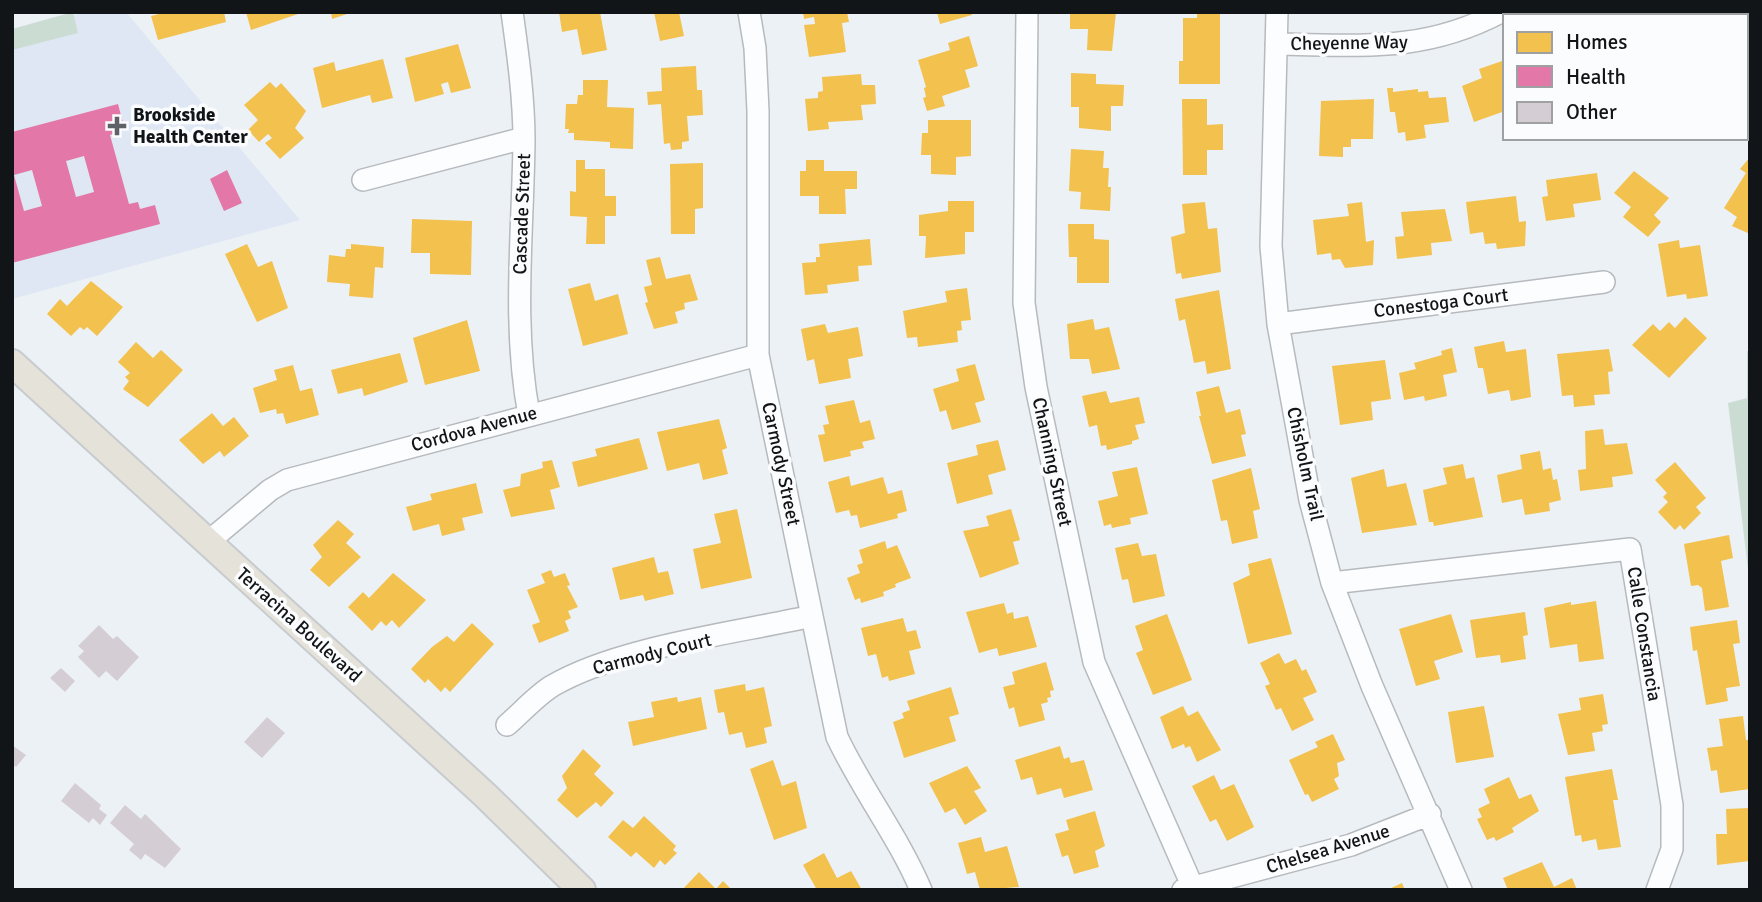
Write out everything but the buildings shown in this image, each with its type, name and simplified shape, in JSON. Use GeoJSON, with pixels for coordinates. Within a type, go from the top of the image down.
{"type":"FeatureCollection","features":[{"type":"Feature","properties":{"kind":"main road","name":"Terracina Boulevard"},"geometry":{"type":"LineString","coordinates":[[12,363],[485,795],[582,890]]}},
{"type":"Feature","properties":{"kind":"street","name":"Cascade Street"},"geometry":{"type":"LineString","coordinates":[[512,12],[524,138],[519,333],[529,415]]}},
{"type":"Feature","properties":{"kind":"street","name":"Carmody Street"},"geometry":{"type":"LineString","coordinates":[[749,12],[755,48],[758,111],[758,355],[837,737],[858,781],[906,855],[921,890]]}},
{"type":"Feature","properties":{"kind":"street","name":"Channing Street"},"geometry":{"type":"LineString","coordinates":[[1027,12],[1024,303],[1036,387],[1094,662],[1190,889]]}},
{"type":"Feature","properties":{"kind":"street","name":"Chisholm Trail"},"geometry":{"type":"LineString","coordinates":[[1277,12],[1271,246],[1278,324],[1310,500],[1332,583],[1372,686],[1461,890]]}},
{"type":"Feature","properties":{"kind":"street","name":"Cheyenne Way"},"geometry":{"type":"LineString","coordinates":[[1276,44],[1372,45],[1422,41],[1465,31],[1501,12]]}},
{"type":"Feature","properties":{"kind":"street"},"geometry":{"type":"LineString","coordinates":[[363,180],[524,138]]}},
{"type":"Feature","properties":{"kind":"street","name":"Conestoga Court"},"geometry":{"type":"LineString","coordinates":[[1278,324],[1604,282]]}},
{"type":"Feature","properties":{"kind":"street","name":"Cordova Avenue"},"geometry":{"type":"LineString","coordinates":[[208,542],[270,490],[287,480],[758,355]]}},
{"type":"Feature","properties":{"kind":"street","name":"Calle Constancia"},"geometry":{"type":"LineString","coordinates":[[1332,583],[1630,548],[1672,804],[1672,849],[1657,890]]}},
{"type":"Feature","properties":{"kind":"street","name":"Carmody Court"},"geometry":{"type":"LineString","coordinates":[[507,725],[551,687],[582,672],[630,656],[812,617]]}},
{"type":"Feature","properties":{"kind":"street","name":"Chelsea Avenue"},"geometry":{"type":"LineString","coordinates":[[1190,889],[1351,845],[1430,814]]}},
{"type":"Feature","properties":{"kind":"shaded area","name":"Brookside Health Center"},"geometry":{"type":"Polygon","coordinates":[[[86,12],[126,12],[300,220],[12,299],[12,33],[86,12]]]}},
{"type":"Feature","properties":{"kind":"green space"},"geometry":{"type":"Polygon","coordinates":[[[73,12],[78,33],[12,50],[12,29],[73,12]]]}},
{"type":"Feature","properties":{"kind":"green space"},"geometry":{"type":"Polygon","coordinates":[[[1747,351],[1750,351],[1750,586],[1728,403],[1747,398],[1747,351]]]}},
{"type":"Feature","properties":{"kind":"place","name":"Brookside Health Center"},"geometry":{"type":"Point","coordinates":[117,126]}}]}
